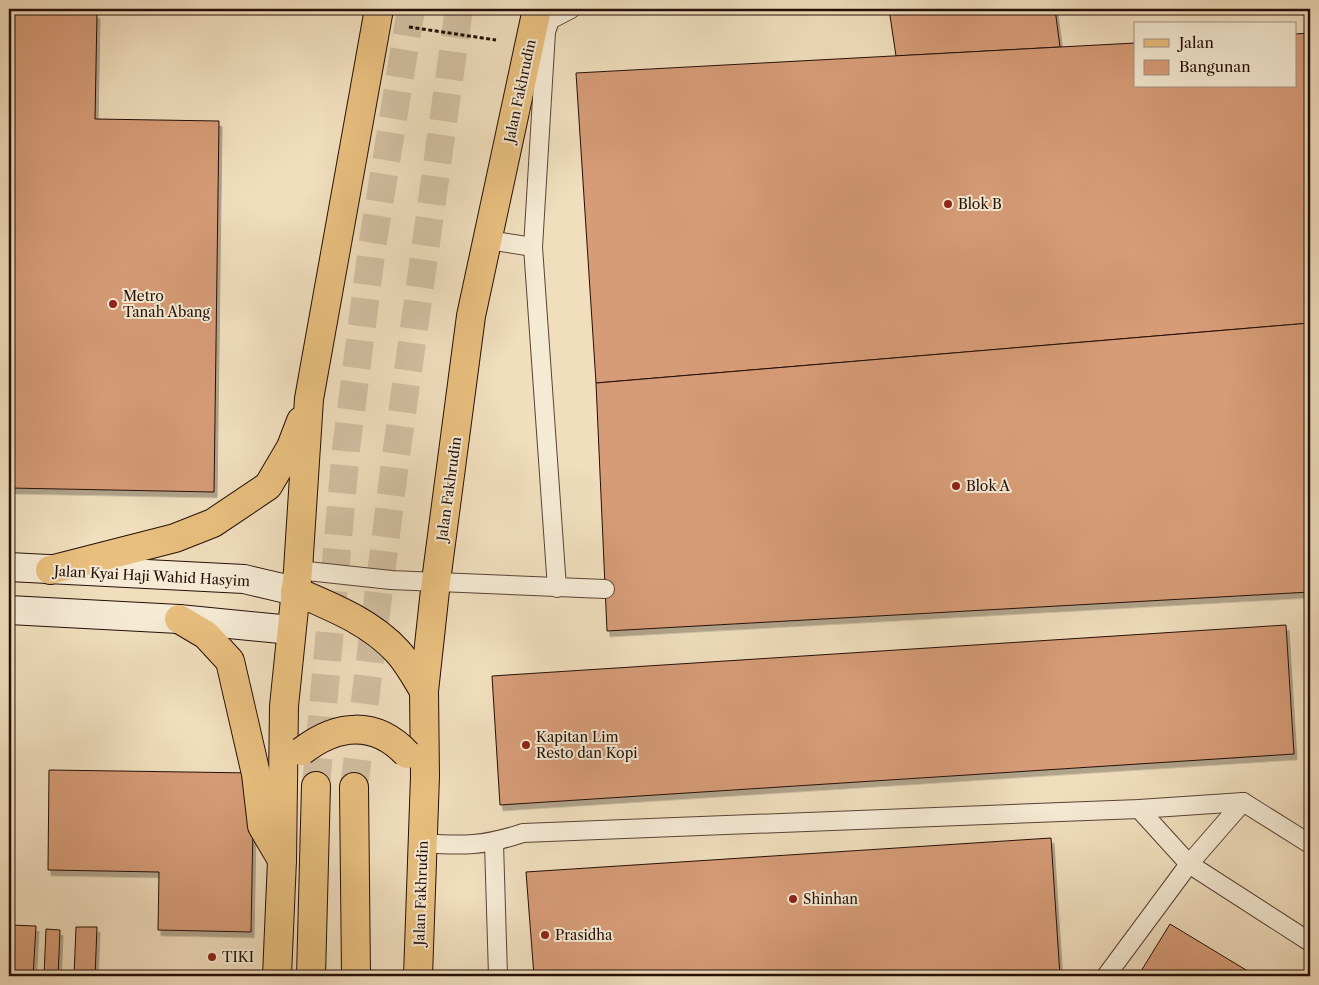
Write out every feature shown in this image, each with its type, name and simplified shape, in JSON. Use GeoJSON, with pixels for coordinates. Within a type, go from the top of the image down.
{"type":"FeatureCollection","features":[{"type":"Feature","properties":{"kind":"main road"},"geometry":{"type":"LineString","coordinates":[[277,976],[282,860],[293,758],[284,706],[296,580],[309,399],[378,16]]}},
{"type":"Feature","properties":{"kind":"main road","name":"Jalan Fakhrudin"},"geometry":{"type":"LineString","coordinates":[[418,976],[425,776],[424,691],[436,581],[471,316],[488,240],[530,23]]}},
{"type":"Feature","properties":{"kind":"main road"},"geometry":{"type":"LineString","coordinates":[[50,570],[174,538],[213,523],[241,506],[268,486],[291,447],[309,399]]}},
{"type":"Feature","properties":{"kind":"main road","name":"Jalan Kyai Haji Wahid Hasyim"},"geometry":{"type":"LineString","coordinates":[[9,567],[296,580]]}},
{"type":"Feature","properties":{"kind":"main road"},"geometry":{"type":"LineString","coordinates":[[296,580],[338,610],[380,635],[398,652],[424,691]]}},
{"type":"Feature","properties":{"kind":"main road"},"geometry":{"type":"LineString","coordinates":[[9,610],[179,619],[291,630]]}},
{"type":"Feature","properties":{"kind":"main road"},"geometry":{"type":"LineString","coordinates":[[179,619],[206,635],[230,661],[256,774],[262,826],[282,860]]}},
{"type":"Feature","properties":{"kind":"main road"},"geometry":{"type":"LineString","coordinates":[[293,758],[340,730],[372,730],[398,744],[425,776]]}},
{"type":"Feature","properties":{"kind":"main road"},"geometry":{"type":"LineString","coordinates":[[311,976],[316,786]]}},
{"type":"Feature","properties":{"kind":"main road"},"geometry":{"type":"LineString","coordinates":[[354,787],[356,976]]}},
{"type":"Feature","properties":{"kind":"lane"},"geometry":{"type":"LineString","coordinates":[[557,588],[534,247],[546,32],[550,20],[571,9]]}},
{"type":"Feature","properties":{"kind":"lane"},"geometry":{"type":"LineString","coordinates":[[488,240],[534,247]]}},
{"type":"Feature","properties":{"kind":"lane"},"geometry":{"type":"LineString","coordinates":[[296,580],[436,581],[605,590]]}},
{"type":"Feature","properties":{"kind":"lane"},"geometry":{"type":"LineString","coordinates":[[423,843],[467,846],[494,843],[522,833],[1140,809],[1243,802],[1310,844]]}},
{"type":"Feature","properties":{"kind":"lane"},"geometry":{"type":"LineString","coordinates":[[1106,976],[1189,864],[1243,802]]}},
{"type":"Feature","properties":{"kind":"lane"},"geometry":{"type":"LineString","coordinates":[[1140,809],[1189,864],[1310,942]]}},
{"type":"Feature","properties":{"kind":"lane"},"geometry":{"type":"LineString","coordinates":[[494,843],[498,976]]}},
{"type":"Feature","properties":{"kind":"path"},"geometry":{"type":"LineString","coordinates":[[378,16],[530,23]]}},
{"type":"Feature","properties":{"kind":"building"},"geometry":{"type":"Polygon","coordinates":[[[889,9],[1055,9],[1060,47],[896,56],[889,9]]]}},
{"type":"Feature","properties":{"kind":"building","name":"Metro Tanah Abang"},"geometry":{"type":"Polygon","coordinates":[[[9,12],[97,13],[95,119],[219,121],[214,492],[9,488],[9,12]]]}},
{"type":"Feature","properties":{"kind":"building","name":"Blok B"},"geometry":{"type":"Polygon","coordinates":[[[1310,33],[1310,323],[596,383],[576,73],[1134,43],[1134,88],[1296,88],[1296,34],[1310,33]]]}},
{"type":"Feature","properties":{"kind":"building","name":"Blok A"},"geometry":{"type":"Polygon","coordinates":[[[1310,323],[1310,592],[607,631],[596,383],[1310,323]]]}},
{"type":"Feature","properties":{"kind":"building"},"geometry":{"type":"Polygon","coordinates":[[[1286,625],[1294,754],[500,805],[492,676],[1286,625]]]}},
{"type":"Feature","properties":{"kind":"building"},"geometry":{"type":"Polygon","coordinates":[[[9,739],[11,739],[9,841],[9,739]]]}},
{"type":"Feature","properties":{"kind":"building"},"geometry":{"type":"Polygon","coordinates":[[[49,770],[254,773],[251,932],[158,930],[159,872],[48,870],[49,770]]]}},
{"type":"Feature","properties":{"kind":"building"},"geometry":{"type":"Polygon","coordinates":[[[1051,838],[1060,976],[534,976],[526,872],[1051,838]]]}},
{"type":"Feature","properties":{"kind":"building"},"geometry":{"type":"Polygon","coordinates":[[[1170,924],[1256,976],[1138,976],[1170,924]]]}},
{"type":"Feature","properties":{"kind":"building"},"geometry":{"type":"Polygon","coordinates":[[[10,925],[36,926],[33,976],[9,976],[10,925]]]}},
{"type":"Feature","properties":{"kind":"building"},"geometry":{"type":"Polygon","coordinates":[[[76,927],[97,927],[95,976],[74,976],[76,927]]]}},
{"type":"Feature","properties":{"kind":"building"},"geometry":{"type":"Polygon","coordinates":[[[46,929],[60,930],[58,976],[44,976],[46,929]]]}},
{"type":"Feature","properties":{"kind":"building"},"geometry":{"type":"Polygon","coordinates":[[[171,975],[219,976],[171,976],[171,975]]]}},
{"type":"Feature","properties":{"kind":"tunnel"},"geometry":{"type":"LineString","coordinates":[[316,786],[346,449],[372,247],[411,9]]}},
{"type":"Feature","properties":{"kind":"tunnel"},"geometry":{"type":"LineString","coordinates":[[354,787],[395,463],[459,9]]}},
{"type":"Feature","properties":{"kind":"place","name":"Blok B"},"geometry":{"type":"Point","coordinates":[948,204]}},
{"type":"Feature","properties":{"kind":"place","name":"Metro Tanah Abang"},"geometry":{"type":"Point","coordinates":[113,304]}},
{"type":"Feature","properties":{"kind":"place","name":"Blok A"},"geometry":{"type":"Point","coordinates":[956,486]}},
{"type":"Feature","properties":{"kind":"place","name":"Kapitan Lim Resto dan Kopi"},"geometry":{"type":"Point","coordinates":[526,745]}},
{"type":"Feature","properties":{"kind":"place","name":"Shinhan"},"geometry":{"type":"Point","coordinates":[793,899]}},
{"type":"Feature","properties":{"kind":"place","name":"Prasidha"},"geometry":{"type":"Point","coordinates":[545,935]}},
{"type":"Feature","properties":{"kind":"place","name":"TIKI"},"geometry":{"type":"Point","coordinates":[212,957]}}]}
